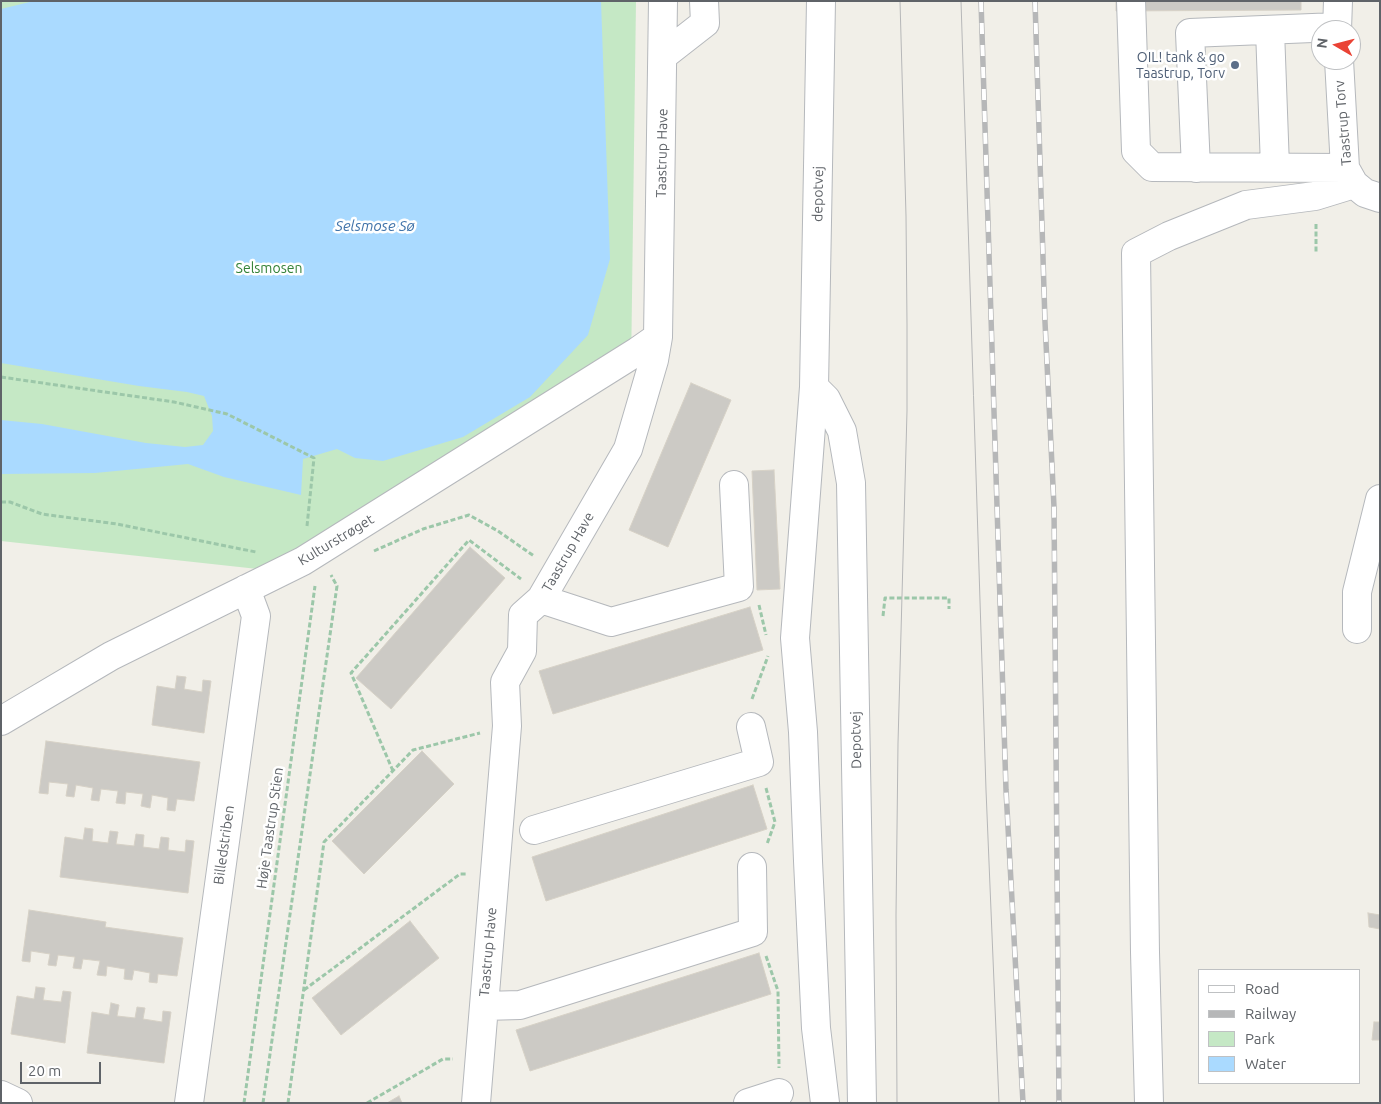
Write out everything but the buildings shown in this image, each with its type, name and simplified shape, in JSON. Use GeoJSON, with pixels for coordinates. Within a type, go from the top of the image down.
{"type":"FeatureCollection","features":[{"type":"Feature","properties":{"kind":"street","name":"Taastrup Have"},"geometry":{"type":"LineString","coordinates":[[476,1103],[507,726],[505,682],[522,651],[523,615],[547,589],[628,449],[654,360],[658,336],[664,55],[663,1]]}},
{"type":"Feature","properties":{"kind":"street","name":"depotvej"},"geometry":{"type":"LineString","coordinates":[[821,1],[814,386],[795,638],[803,732],[816,1028],[826,1103]]}},
{"type":"Feature","properties":{"kind":"street"},"geometry":{"type":"LineString","coordinates":[[1131,1],[1136,151],[1152,167],[1275,167],[1349,176]]}},
{"type":"Feature","properties":{"kind":"street"},"geometry":{"type":"LineString","coordinates":[[664,55],[705,12]]}},
{"type":"Feature","properties":{"kind":"street"},"geometry":{"type":"LineString","coordinates":[[1196,168],[1190,33],[1270,30],[1337,19]]}},
{"type":"Feature","properties":{"kind":"street"},"geometry":{"type":"LineString","coordinates":[[1270,30],[1275,167]]}},
{"type":"Feature","properties":{"kind":"street","name":"Taastrup Torv"},"geometry":{"type":"LineString","coordinates":[[1340,70],[1349,176],[1365,194],[1380,198]]}},
{"type":"Feature","properties":{"kind":"street"},"geometry":{"type":"LineString","coordinates":[[1149,1103],[1145,952],[1136,253],[1169,236],[1246,205],[1315,196],[1349,176]]}},
{"type":"Feature","properties":{"kind":"street","name":"Kulturstrøget"},"geometry":{"type":"LineString","coordinates":[[1,720],[111,656],[246,589],[310,569],[658,336]]}},
{"type":"Feature","properties":{"kind":"street","name":"Depotvej"},"geometry":{"type":"LineString","coordinates":[[814,386],[826,399],[842,431],[850,474],[862,1103]]}},
{"type":"Feature","properties":{"kind":"street"},"geometry":{"type":"LineString","coordinates":[[547,589],[612,622],[738,587],[734,485]]}},
{"type":"Feature","properties":{"kind":"street"},"geometry":{"type":"LineString","coordinates":[[1357,629],[1357,592],[1380,499]]}},
{"type":"Feature","properties":{"kind":"street","name":"Billedstriben"},"geometry":{"type":"LineString","coordinates":[[189,1103],[256,616],[246,589]]}},
{"type":"Feature","properties":{"kind":"street"},"geometry":{"type":"LineString","coordinates":[[534,830],[760,762],[751,717]]}},
{"type":"Feature","properties":{"kind":"street"},"geometry":{"type":"LineString","coordinates":[[484,1006],[520,1005],[753,932],[752,867]]}},
{"type":"Feature","properties":{"kind":"street"},"geometry":{"type":"LineString","coordinates":[[748,1103],[778,1093]]}},
{"type":"Feature","properties":{"kind":"street"},"geometry":{"type":"LineString","coordinates":[[1,1095],[18,1103]]}},
{"type":"Feature","properties":{"kind":"path","name":"Høje Taastrup Stien"},"geometry":{"type":"LineString","coordinates":[[1,377],[174,402],[227,414],[314,458],[310,569],[244,1103]]}},
{"type":"Feature","properties":{"kind":"path"},"geometry":{"type":"LineString","coordinates":[[1,502],[10,502],[42,514],[117,524],[257,552]]}},
{"type":"Feature","properties":{"kind":"path"},"geometry":{"type":"LineString","coordinates":[[372,552],[423,529],[469,515],[498,531],[547,589]]}},
{"type":"Feature","properties":{"kind":"path"},"geometry":{"type":"LineString","coordinates":[[392,771],[351,672],[469,540],[547,589]]}},
{"type":"Feature","properties":{"kind":"path"},"geometry":{"type":"LineString","coordinates":[[263,1103],[337,586],[329,572],[310,569]]}},
{"type":"Feature","properties":{"kind":"path"},"geometry":{"type":"LineString","coordinates":[[738,587],[758,600],[768,642]]}},
{"type":"Feature","properties":{"kind":"path"},"geometry":{"type":"LineString","coordinates":[[854,632],[881,632],[886,598],[949,598],[949,609]]}},
{"type":"Feature","properties":{"kind":"path"},"geometry":{"type":"LineString","coordinates":[[751,717],[770,651]]}},
{"type":"Feature","properties":{"kind":"path"},"geometry":{"type":"LineString","coordinates":[[288,1103],[324,842],[413,750],[507,726]]}},
{"type":"Feature","properties":{"kind":"path"},"geometry":{"type":"LineString","coordinates":[[752,867],[762,858],[775,822],[760,762]]}},
{"type":"Feature","properties":{"kind":"path"},"geometry":{"type":"LineString","coordinates":[[304,991],[460,874],[495,875]]}},
{"type":"Feature","properties":{"kind":"path"},"geometry":{"type":"LineString","coordinates":[[753,932],[764,950],[778,991],[778,1093]]}},
{"type":"Feature","properties":{"kind":"path"},"geometry":{"type":"LineString","coordinates":[[368,1103],[443,1059],[479,1060]]}},
{"type":"Feature","properties":{"kind":"green space","name":"Selsmose Sø"},"geometry":{"type":"Polygon","coordinates":[[[1,1],[636,1],[631,370],[276,571],[1,541],[1,1]]]}},
{"type":"Feature","properties":{"kind":"water","name":"Selsmose Sø"},"geometry":{"type":"Polygon","coordinates":[[[34,1],[601,1],[610,259],[588,335],[530,397],[463,437],[383,461],[355,458],[337,449],[303,459],[301,495],[224,477],[188,464],[95,473],[1,474],[1,420],[42,424],[146,443],[185,447],[203,445],[213,431],[212,416],[204,396],[1,363],[1,9],[34,1]]]}},
{"type":"Feature","properties":{"kind":"tram line"},"geometry":{"type":"LineString","coordinates":[[897,1103],[896,915],[898,743],[907,411],[906,216],[900,1]]}},
{"type":"Feature","properties":{"kind":"tram line"},"geometry":{"type":"LineString","coordinates":[[961,1],[986,790],[999,1103]]}},
{"type":"Feature","properties":{"kind":"railway"},"geometry":{"type":"LineString","coordinates":[[981,1],[1006,790],[1023,1103]]}},
{"type":"Feature","properties":{"kind":"railway"},"geometry":{"type":"LineString","coordinates":[[1035,1],[1045,322],[1054,507],[1059,1103]]}},
{"type":"Feature","properties":{"kind":"place","name":"OIL! tank & go Taastrup, Torv"},"geometry":{"type":"Point","coordinates":[1235,65]}},
{"type":"Feature","properties":{"kind":"park label","name":"Selsmosen"},"geometry":{"type":"Point","coordinates":[269,268]}}]}
